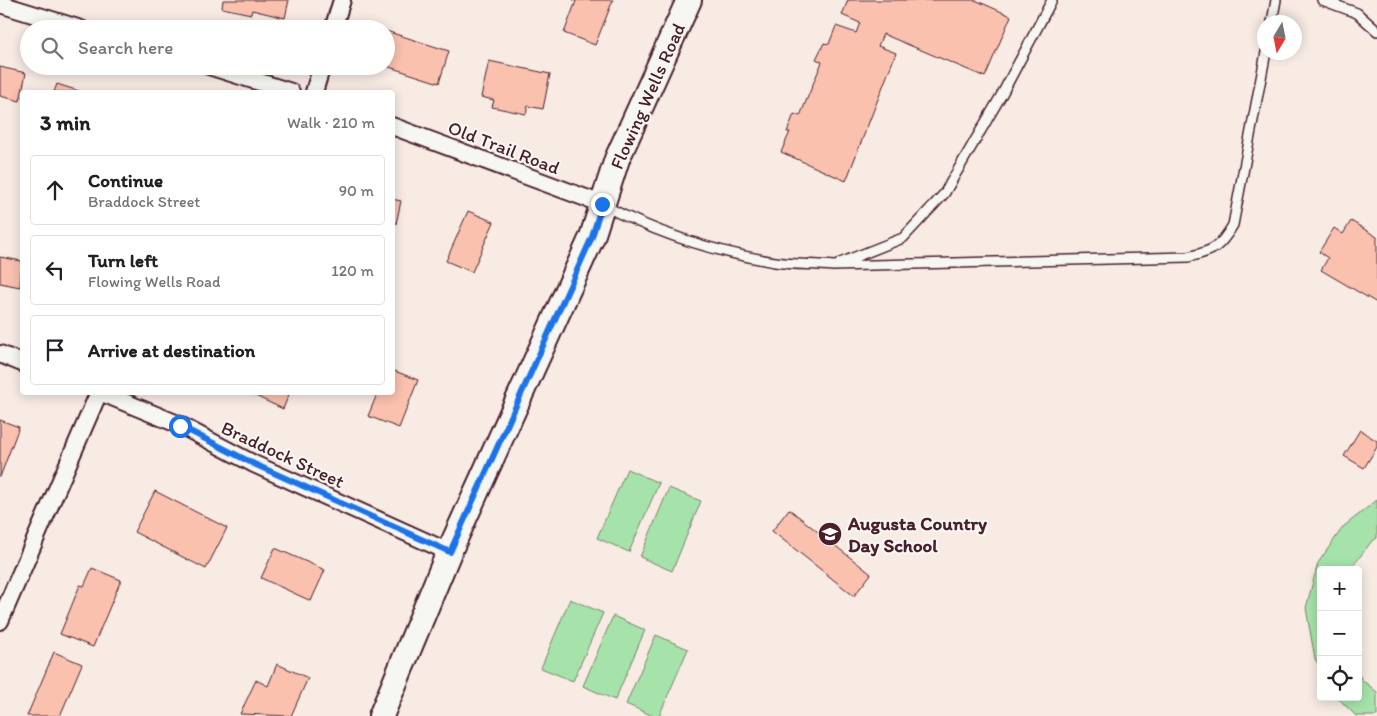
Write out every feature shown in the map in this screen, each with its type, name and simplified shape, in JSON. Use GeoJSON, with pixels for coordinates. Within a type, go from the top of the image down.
{"type":"FeatureCollection","features":[{"type":"Feature","properties":{"kind":"main road","name":"Flowing Wells Road"},"geometry":{"type":"LineString","coordinates":[[381,716],[450,552],[592,237],[617,159],[689,0]]}},
{"type":"Feature","properties":{"kind":"street"},"geometry":{"type":"LineString","coordinates":[[336,20],[342,0]]}},
{"type":"Feature","properties":{"kind":"street"},"geometry":{"type":"LineString","coordinates":[[9,4],[55,20]]}},
{"type":"Feature","properties":{"kind":"street"},"geometry":{"type":"LineString","coordinates":[[237,75],[285,90]]}},
{"type":"Feature","properties":{"kind":"street"},"geometry":{"type":"LineString","coordinates":[[315,90],[319,75]]}},
{"type":"Feature","properties":{"kind":"street","name":"Old Trail Road"},"geometry":{"type":"LineString","coordinates":[[395,127],[602,204]]}},
{"type":"Feature","properties":{"kind":"street"},"geometry":{"type":"LineString","coordinates":[[0,354],[20,362]]}},
{"type":"Feature","properties":{"kind":"street"},"geometry":{"type":"LineString","coordinates":[[0,620],[98,395]]}},
{"type":"Feature","properties":{"kind":"street","name":"Braddock Street"},"geometry":{"type":"LineString","coordinates":[[106,395],[180,426],[254,464],[450,552]]}},
{"type":"Feature","properties":{"kind":"lane"},"geometry":{"type":"LineString","coordinates":[[833,266],[903,238],[944,194],[1002,94],[1052,0]]}},
{"type":"Feature","properties":{"kind":"lane"},"geometry":{"type":"LineString","coordinates":[[1273,15],[1276,0]]}},
{"type":"Feature","properties":{"kind":"lane"},"geometry":{"type":"LineString","coordinates":[[1322,0],[1356,13],[1377,31]]}},
{"type":"Feature","properties":{"kind":"lane"},"geometry":{"type":"LineString","coordinates":[[602,204],[657,230],[714,248],[776,262],[833,266],[1188,257],[1205,253],[1222,245],[1234,224],[1265,60]]}},
{"type":"Feature","properties":{"kind":"green space"},"geometry":{"type":"Polygon","coordinates":[[[627,469],[659,483],[629,552],[597,538],[627,469]]]}},
{"type":"Feature","properties":{"kind":"green space"},"geometry":{"type":"Polygon","coordinates":[[[669,488],[701,501],[672,571],[640,557],[669,488]]]}},
{"type":"Feature","properties":{"kind":"green space"},"geometry":{"type":"Polygon","coordinates":[[[1377,500],[1377,538],[1371,542],[1353,566],[1317,566],[1318,563],[1343,527],[1377,500]]]}},
{"type":"Feature","properties":{"kind":"green space"},"geometry":{"type":"Polygon","coordinates":[[[1317,567],[1317,662],[1315,659],[1306,608],[1317,567]]]}},
{"type":"Feature","properties":{"kind":"green space"},"geometry":{"type":"Polygon","coordinates":[[[570,599],[603,613],[573,681],[541,668],[570,599]]]}},
{"type":"Feature","properties":{"kind":"green space"},"geometry":{"type":"Polygon","coordinates":[[[613,616],[645,630],[615,700],[583,686],[613,616]]]}},
{"type":"Feature","properties":{"kind":"green space"},"geometry":{"type":"Polygon","coordinates":[[[656,635],[688,649],[659,716],[653,716],[626,704],[656,635]]]}},
{"type":"Feature","properties":{"kind":"green space"},"geometry":{"type":"Polygon","coordinates":[[[1362,680],[1377,692],[1377,716],[1356,716],[1341,701],[1362,701],[1362,680]]]}},
{"type":"Feature","properties":{"kind":"building"},"geometry":{"type":"Polygon","coordinates":[[[223,0],[289,0],[285,18],[252,10],[251,14],[222,8],[223,0]]]}},
{"type":"Feature","properties":{"kind":"building"},"geometry":{"type":"Polygon","coordinates":[[[573,0],[613,0],[595,45],[564,33],[576,1],[573,0]]]}},
{"type":"Feature","properties":{"kind":"building"},"geometry":{"type":"Polygon","coordinates":[[[848,0],[975,0],[1011,16],[985,77],[883,34],[878,46],[896,53],[846,181],[781,152],[790,132],[787,132],[794,114],[800,116],[822,62],[816,59],[824,43],[829,44],[836,26],[856,33],[860,23],[842,15],[848,0]]]}},
{"type":"Feature","properties":{"kind":"building"},"geometry":{"type":"Polygon","coordinates":[[[395,34],[449,51],[439,83],[395,69],[395,34]]]}},
{"type":"Feature","properties":{"kind":"building"},"geometry":{"type":"Polygon","coordinates":[[[489,61],[550,74],[543,109],[528,106],[526,114],[492,107],[494,100],[481,97],[489,61]]]}},
{"type":"Feature","properties":{"kind":"building"},"geometry":{"type":"Polygon","coordinates":[[[0,67],[20,72],[20,75],[26,75],[22,90],[20,90],[20,101],[0,96],[0,67]]]}},
{"type":"Feature","properties":{"kind":"building"},"geometry":{"type":"Polygon","coordinates":[[[57,84],[76,90],[55,90],[57,84]]]}},
{"type":"Feature","properties":{"kind":"building"},"geometry":{"type":"Polygon","coordinates":[[[395,200],[401,201],[395,224],[395,200]]]}},
{"type":"Feature","properties":{"kind":"building"},"geometry":{"type":"Polygon","coordinates":[[[468,211],[494,222],[472,272],[446,261],[468,211]]]}},
{"type":"Feature","properties":{"kind":"building"},"geometry":{"type":"Polygon","coordinates":[[[1351,221],[1377,237],[1377,303],[1321,270],[1328,258],[1319,252],[1334,228],[1343,234],[1351,221]]]}},
{"type":"Feature","properties":{"kind":"building"},"geometry":{"type":"Polygon","coordinates":[[[0,257],[20,261],[20,287],[0,283],[0,257]]]}},
{"type":"Feature","properties":{"kind":"building"},"geometry":{"type":"Polygon","coordinates":[[[395,371],[418,380],[399,428],[368,416],[377,395],[395,395],[395,371]]]}},
{"type":"Feature","properties":{"kind":"building"},"geometry":{"type":"Polygon","coordinates":[[[253,395],[289,395],[283,409],[253,395]]]}},
{"type":"Feature","properties":{"kind":"building"},"geometry":{"type":"Polygon","coordinates":[[[0,420],[19,427],[0,477],[0,420]]]}},
{"type":"Feature","properties":{"kind":"building"},"geometry":{"type":"Polygon","coordinates":[[[1360,430],[1377,441],[1377,447],[1364,468],[1344,456],[1360,430]]]}},
{"type":"Feature","properties":{"kind":"building"},"geometry":{"type":"Polygon","coordinates":[[[155,491],[227,528],[206,569],[134,532],[155,491]]]}},
{"type":"Feature","properties":{"kind":"building"},"geometry":{"type":"Polygon","coordinates":[[[789,509],[871,574],[854,596],[772,531],[789,509]]]}},
{"type":"Feature","properties":{"kind":"building"},"geometry":{"type":"Polygon","coordinates":[[[275,548],[325,570],[311,601],[261,578],[275,548]]]}},
{"type":"Feature","properties":{"kind":"building"},"geometry":{"type":"Polygon","coordinates":[[[92,568],[121,580],[93,647],[60,634],[80,585],[84,586],[92,568]]]}},
{"type":"Feature","properties":{"kind":"building"},"geometry":{"type":"Polygon","coordinates":[[[54,652],[82,664],[60,716],[27,716],[54,652]]]}},
{"type":"Feature","properties":{"kind":"building"},"geometry":{"type":"Polygon","coordinates":[[[277,664],[308,678],[291,716],[240,714],[256,680],[268,686],[277,664]]]}},
{"type":"Feature","properties":{"kind":"place","name":"Augusta Country Day School"},"geometry":{"type":"Point","coordinates":[830,534]}},
{"type":"Feature","properties":{"kind":"route"},"geometry":{"type":"LineString","coordinates":[[180,426],[254,464],[450,552],[592,237],[602,204]]}}]}
